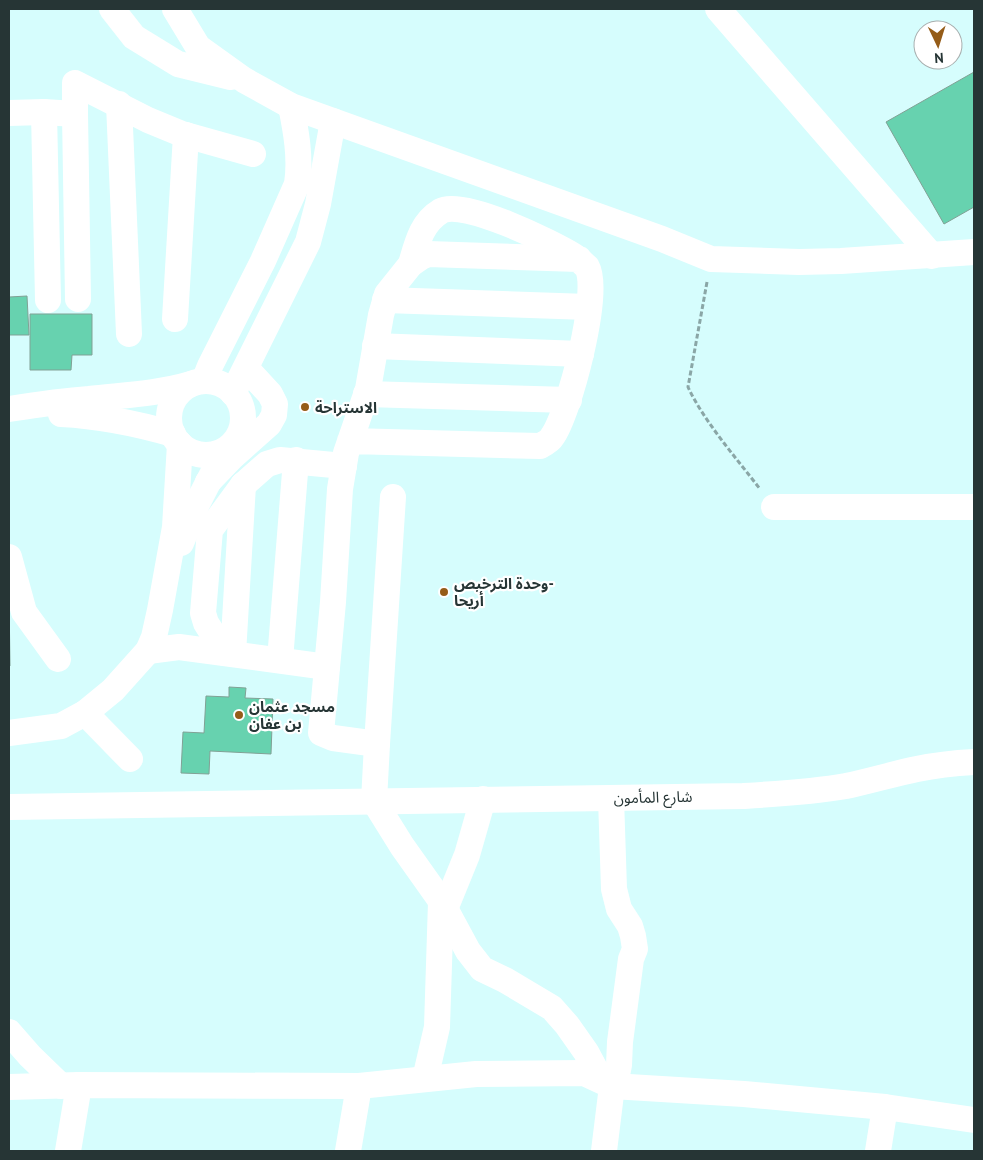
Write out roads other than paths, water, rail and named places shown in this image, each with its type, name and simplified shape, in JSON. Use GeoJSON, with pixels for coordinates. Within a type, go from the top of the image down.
{"type":"FeatureCollection","features":[{"type":"Feature","properties":{"kind":"street"},"geometry":{"type":"LineString","coordinates":[[112,9],[134,37],[178,64],[244,80]]}},
{"type":"Feature","properties":{"kind":"street"},"geometry":{"type":"LineString","coordinates":[[175,9],[198,47],[244,80],[292,106],[662,239],[711,259],[799,262],[932,256],[974,252]]}},
{"type":"Feature","properties":{"kind":"street"},"geometry":{"type":"LineString","coordinates":[[718,9],[932,256]]}},
{"type":"Feature","properties":{"kind":"street"},"geometry":{"type":"LineString","coordinates":[[78,299],[74,83],[148,120],[186,135],[253,154]]}},
{"type":"Feature","properties":{"kind":"street"},"geometry":{"type":"LineString","coordinates":[[119,104],[129,334]]}},
{"type":"Feature","properties":{"kind":"street"},"geometry":{"type":"LineString","coordinates":[[9,733],[61,726],[85,713],[113,690],[148,651],[154,637],[175,527],[176,439],[169,423],[170,411],[174,400],[181,391],[198,383],[210,366],[263,261],[297,184],[299,170],[292,106]]}},
{"type":"Feature","properties":{"kind":"street"},"geometry":{"type":"LineString","coordinates":[[9,113],[44,112],[75,114]]}},
{"type":"Feature","properties":{"kind":"street"},"geometry":{"type":"LineString","coordinates":[[44,112],[48,300]]}},
{"type":"Feature","properties":{"kind":"street"},"geometry":{"type":"LineString","coordinates":[[233,393],[308,242],[318,204],[333,121]]}},
{"type":"Feature","properties":{"kind":"street"},"geometry":{"type":"LineString","coordinates":[[175,319],[186,135]]}},
{"type":"Feature","properties":{"kind":"street"},"geometry":{"type":"LineString","coordinates":[[350,441],[540,446],[552,439],[562,420],[569,400],[581,354],[590,284],[587,268],[579,259],[539,238],[485,216],[457,208],[443,210],[426,225],[421,232],[411,264]]}},
{"type":"Feature","properties":{"kind":"street"},"geometry":{"type":"LineString","coordinates":[[377,744],[333,738],[321,733],[333,602],[340,489],[346,453],[366,394],[387,294],[411,264],[428,254],[579,259]]}},
{"type":"Feature","properties":{"kind":"street"},"geometry":{"type":"LineString","coordinates":[[385,300],[588,307]]}},
{"type":"Feature","properties":{"kind":"street"},"geometry":{"type":"LineString","coordinates":[[375,346],[581,354]]}},
{"type":"Feature","properties":{"kind":"street"},"geometry":{"type":"LineString","coordinates":[[208,482],[232,456],[269,424],[274,415],[276,404],[270,394],[246,368]]}},
{"type":"Feature","properties":{"kind":"street"},"geometry":{"type":"LineString","coordinates":[[198,383],[216,383],[228,388],[233,393],[242,408],[243,420],[240,433],[233,443],[223,451],[212,454],[200,454],[189,451],[176,439],[129,422],[93,416],[9,410],[88,399],[148,394],[198,383]]}},
{"type":"Feature","properties":{"kind":"street"},"geometry":{"type":"LineString","coordinates":[[366,394],[569,400]]}},
{"type":"Feature","properties":{"kind":"street"},"geometry":{"type":"LineString","coordinates":[[167,576],[197,504],[223,451]]}},
{"type":"Feature","properties":{"kind":"street"},"geometry":{"type":"LineString","coordinates":[[229,654],[243,485],[267,464],[280,460],[344,466]]}},
{"type":"Feature","properties":{"kind":"street"},"geometry":{"type":"LineString","coordinates":[[280,660],[296,460]]}},
{"type":"Feature","properties":{"kind":"street"},"geometry":{"type":"LineString","coordinates":[[393,497],[374,801],[402,846],[443,905],[468,951],[482,969],[505,980],[552,1008],[607,1083],[604,1151]]}},
{"type":"Feature","properties":{"kind":"street"},"geometry":{"type":"LineString","coordinates":[[774,507],[974,507]]}},
{"type":"Feature","properties":{"kind":"street"},"geometry":{"type":"LineString","coordinates":[[9,557],[24,612],[58,659]]}},
{"type":"Feature","properties":{"kind":"street"},"geometry":{"type":"LineString","coordinates":[[148,651],[179,647],[327,666]]}},
{"type":"Feature","properties":{"kind":"street"},"geometry":{"type":"LineString","coordinates":[[85,713],[130,759]]}},
{"type":"Feature","properties":{"kind":"street","name":"شارع المأمون"},"geometry":{"type":"LineString","coordinates":[[9,807],[743,796],[793,793],[863,782],[950,763],[974,762]]}},
{"type":"Feature","properties":{"kind":"street"},"geometry":{"type":"LineString","coordinates":[[607,1083],[617,1075],[631,959],[635,949],[630,926],[619,909],[614,889],[611,798]]}},
{"type":"Feature","properties":{"kind":"street"},"geometry":{"type":"LineString","coordinates":[[425,1079],[437,1027],[443,905],[467,855],[483,800]]}},
{"type":"Feature","properties":{"kind":"street"},"geometry":{"type":"LineString","coordinates":[[9,1032],[30,1056],[70,1085]]}},
{"type":"Feature","properties":{"kind":"street"},"geometry":{"type":"LineString","coordinates":[[9,1086],[359,1086],[476,1074],[584,1073],[607,1083],[886,1107],[974,1120]]}},
{"type":"Feature","properties":{"kind":"street"},"geometry":{"type":"LineString","coordinates":[[68,1151],[70,1085]]}},
{"type":"Feature","properties":{"kind":"street"},"geometry":{"type":"LineString","coordinates":[[348,1151],[359,1086]]}},
{"type":"Feature","properties":{"kind":"street"},"geometry":{"type":"LineString","coordinates":[[878,1151],[886,1107]]}},
{"type":"Feature","properties":{"kind":"place","name":"الاستراحة"},"geometry":{"type":"Point","coordinates":[305,407]}},
{"type":"Feature","properties":{"kind":"place","name":"وحدة الترخيص- أريحا"},"geometry":{"type":"Point","coordinates":[444,592]}},
{"type":"Feature","properties":{"kind":"place","name":"مسجد عثمان بن عفان"},"geometry":{"type":"Point","coordinates":[239,715]}}]}
